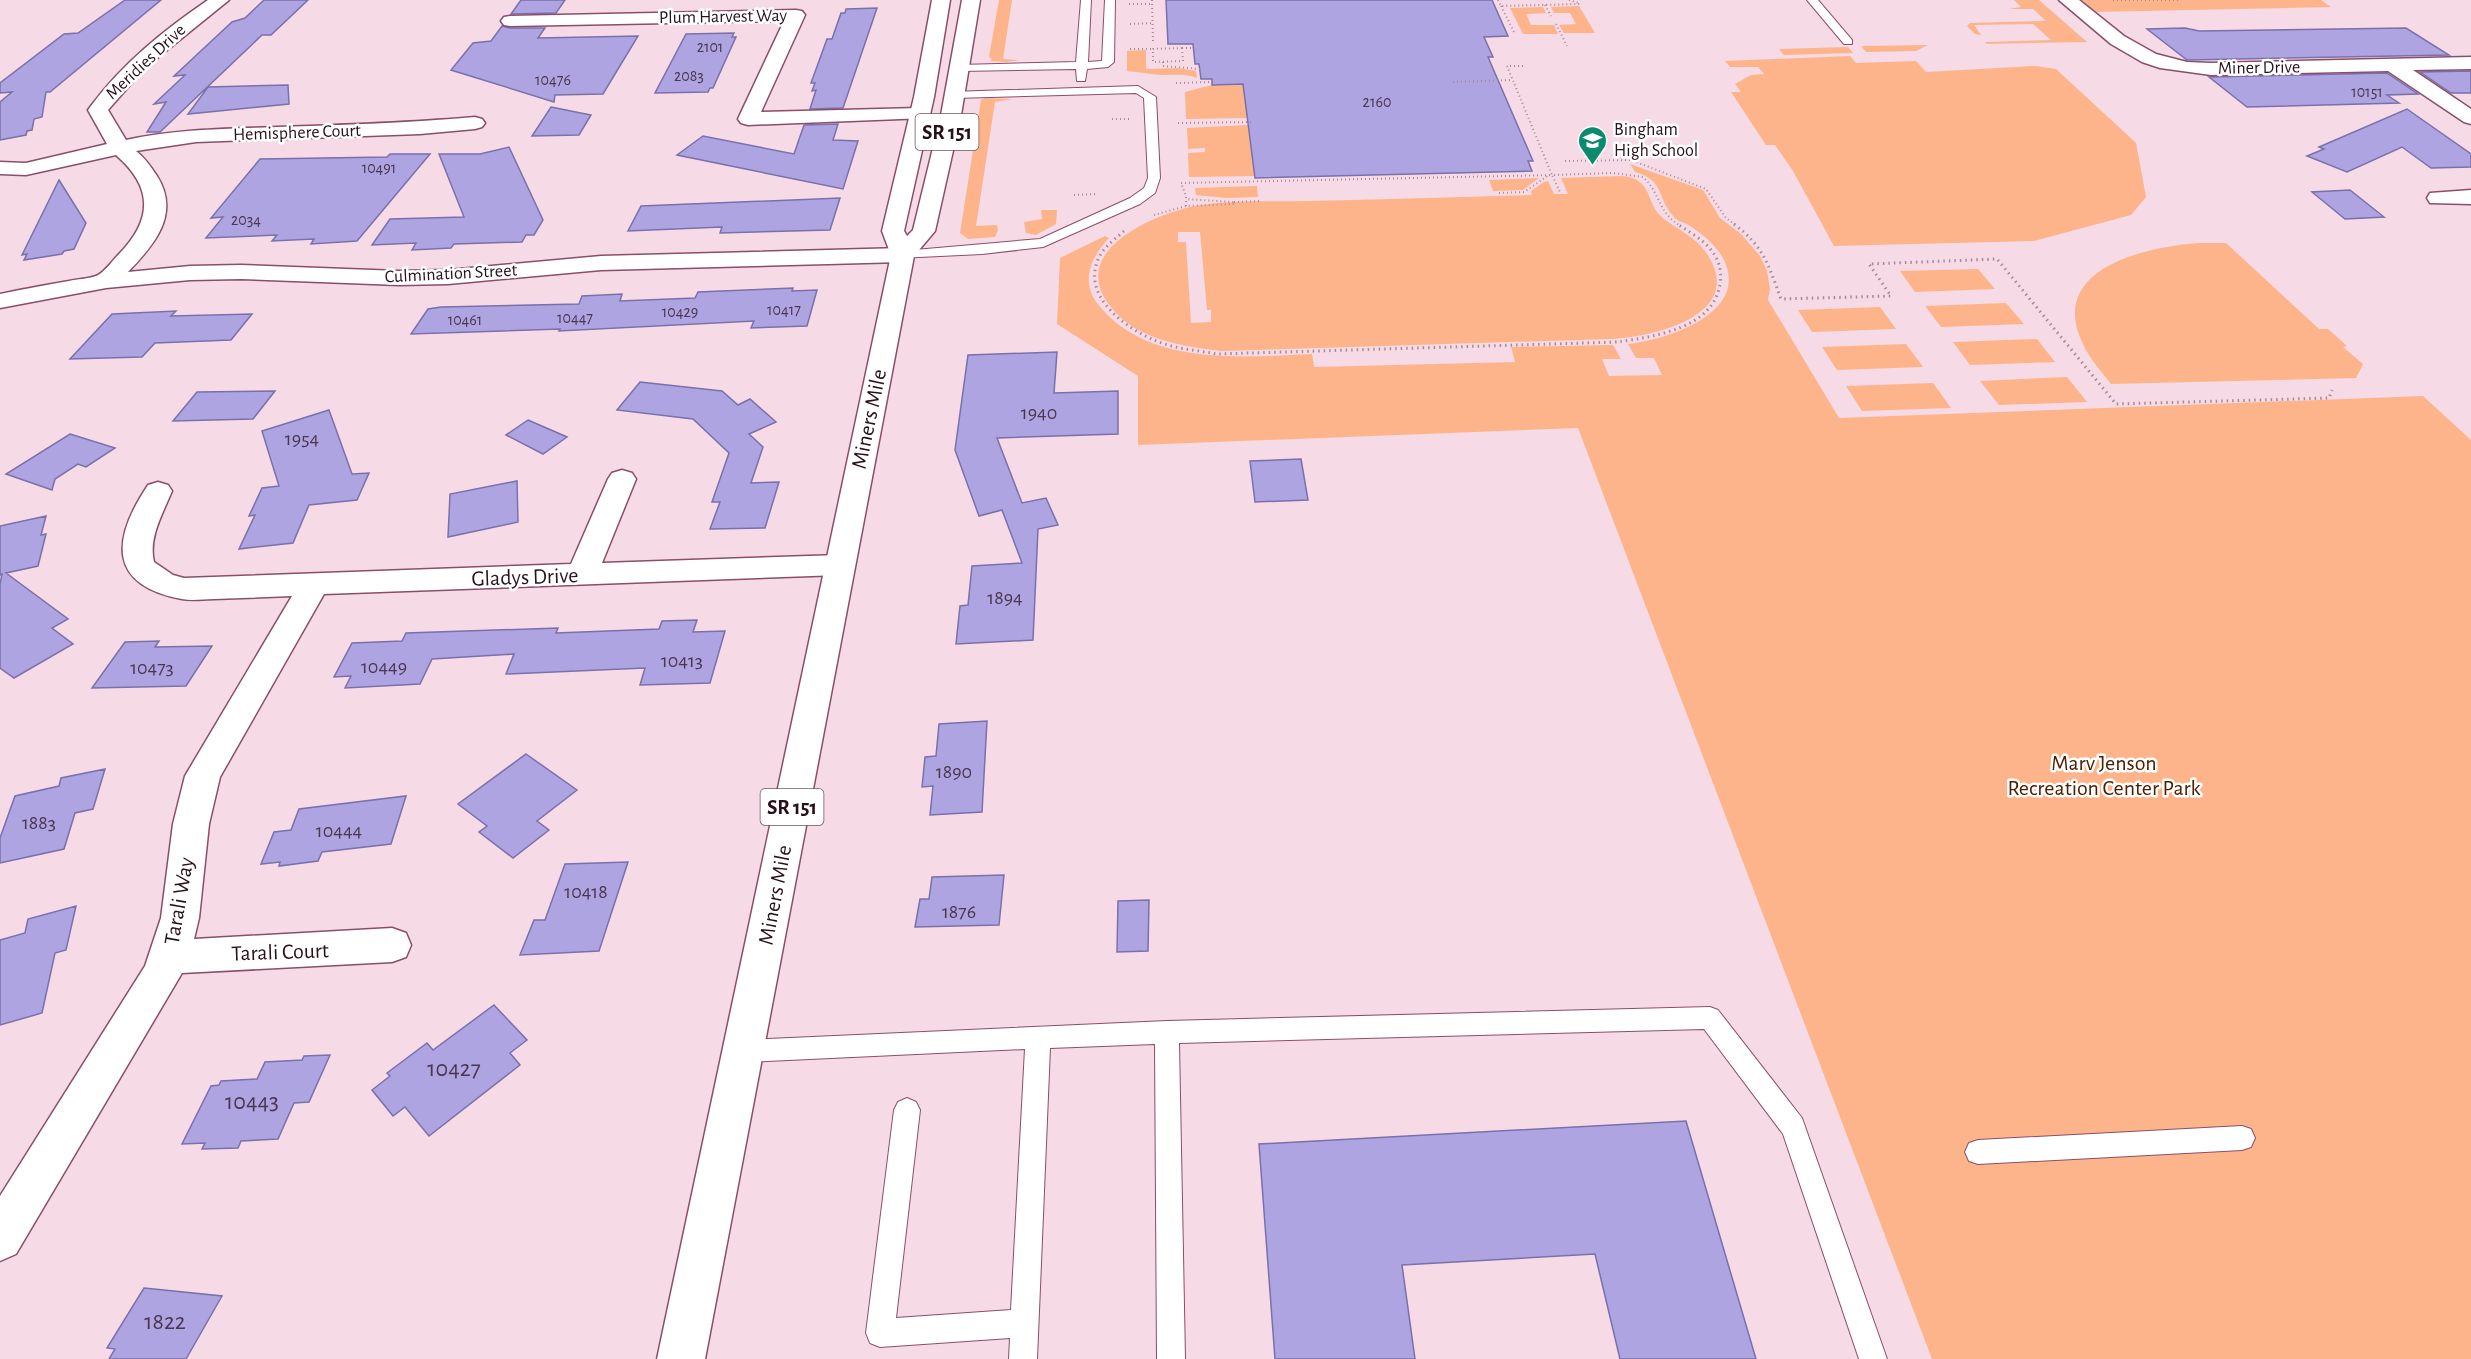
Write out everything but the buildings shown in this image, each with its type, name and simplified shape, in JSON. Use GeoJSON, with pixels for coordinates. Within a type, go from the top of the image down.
{"type":"FeatureCollection","features":[{"type":"Feature","properties":{"kind":"street","name":"Meridies Drive"},"geometry":{"type":"LineString","coordinates":[[106,281],[152,228],[158,213],[158,198],[139,164],[119,147],[98,110],[108,94],[183,26],[220,0]]}},
{"type":"Feature","properties":{"kind":"street"},"geometry":{"type":"LineString","coordinates":[[592,19],[605,0]]}},
{"type":"Feature","properties":{"kind":"street","name":"Miners Mile"},"geometry":{"type":"LineString","coordinates":[[903,255],[893,231],[920,114],[941,0]]}},
{"type":"Feature","properties":{"kind":"street","name":"Miners Mile"},"geometry":{"type":"LineString","coordinates":[[681,1359],[745,1051],[903,255],[924,231],[954,94],[971,0]]}},
{"type":"Feature","properties":{"kind":"street","name":"Miner Drive"},"geometry":{"type":"LineString","coordinates":[[2068,0],[2125,47],[2145,58],[2172,66],[2211,69],[2471,63]]}},
{"type":"Feature","properties":{"kind":"street","name":"Plum Harvest Way"},"geometry":{"type":"LineString","coordinates":[[510,21],[796,15],[748,118],[920,114]]}},
{"type":"Feature","properties":{"kind":"street"},"geometry":{"type":"LineString","coordinates":[[2392,65],[2471,118]]}},
{"type":"Feature","properties":{"kind":"street","name":"Hemisphere Court"},"geometry":{"type":"LineString","coordinates":[[0,168],[26,169],[119,147],[196,136],[420,128],[475,123]]}},
{"type":"Feature","properties":{"kind":"street"},"geometry":{"type":"LineString","coordinates":[[2438,198],[2471,197]]}},
{"type":"Feature","properties":{"kind":"street","name":"Culmination Street"},"geometry":{"type":"LineString","coordinates":[[0,301],[106,281],[200,272],[399,278],[448,277],[601,263],[903,255]]}},
{"type":"Feature","properties":{"kind":"street"},"geometry":{"type":"LineString","coordinates":[[582,575],[622,479]]}},
{"type":"Feature","properties":{"kind":"street","name":"Gladys Drive"},"geometry":{"type":"LineString","coordinates":[[158,491],[138,538],[137,563],[147,576],[163,584],[184,589],[210,590],[840,565]]}},
{"type":"Feature","properties":{"kind":"street","name":"Tarali Way"},"geometry":{"type":"LineString","coordinates":[[0,1238],[150,996],[169,957],[180,918],[195,800],[203,776],[314,585]]}},
{"type":"Feature","properties":{"kind":"street","name":"Tarali Court"},"geometry":{"type":"LineString","coordinates":[[169,957],[392,945]]}},
{"type":"Feature","properties":{"kind":"lane"},"geometry":{"type":"LineString","coordinates":[[1080,90],[1086,0]]}},
{"type":"Feature","properties":{"kind":"lane"},"geometry":{"type":"LineString","coordinates":[[959,68],[1107,64],[1110,0]]}},
{"type":"Feature","properties":{"kind":"lane"},"geometry":{"type":"LineString","coordinates":[[1812,0],[1848,42]]}},
{"type":"Feature","properties":{"kind":"lane"},"geometry":{"type":"LineString","coordinates":[[903,255],[1043,243],[1135,201],[1150,190],[1154,178],[1150,97],[1138,89],[954,94]]}},
{"type":"Feature","properties":{"kind":"lane"},"geometry":{"type":"LineString","coordinates":[[745,1051],[1167,1032],[1710,1018],[1793,1127],[1873,1359]]}},
{"type":"Feature","properties":{"kind":"lane"},"geometry":{"type":"LineString","coordinates":[[1167,1032],[1171,1359]]}},
{"type":"Feature","properties":{"kind":"lane"},"geometry":{"type":"LineString","coordinates":[[1023,1359],[1038,1038]]}},
{"type":"Feature","properties":{"kind":"lane"},"geometry":{"type":"LineString","coordinates":[[908,1110],[880,1333],[1025,1323]]}},
{"type":"Feature","properties":{"kind":"lane"},"geometry":{"type":"LineString","coordinates":[[1978,1152],[2242,1138]]}},
{"type":"Feature","properties":{"kind":"path"},"geometry":{"type":"LineString","coordinates":[[1498,0],[1515,34]]}},
{"type":"Feature","properties":{"kind":"path"},"geometry":{"type":"LineString","coordinates":[[1501,6],[1580,4],[1569,0]]}},
{"type":"Feature","properties":{"kind":"path"},"geometry":{"type":"LineString","coordinates":[[2113,0],[2180,0]]}},
{"type":"Feature","properties":{"kind":"path"},"geometry":{"type":"LineString","coordinates":[[1123,5],[1152,2],[1153,41]]}},
{"type":"Feature","properties":{"kind":"path"},"geometry":{"type":"LineString","coordinates":[[1545,5],[1551,15]]}},
{"type":"Feature","properties":{"kind":"path"},"geometry":{"type":"LineString","coordinates":[[1123,24],[1153,23]]}},
{"type":"Feature","properties":{"kind":"path"},"geometry":{"type":"LineString","coordinates":[[1556,24],[1567,46]]}},
{"type":"Feature","properties":{"kind":"path"},"geometry":{"type":"LineString","coordinates":[[1153,49],[1153,62],[1183,62],[1182,48]]}},
{"type":"Feature","properties":{"kind":"path"},"geometry":{"type":"LineString","coordinates":[[1123,50],[1193,48]]}},
{"type":"Feature","properties":{"kind":"path"},"geometry":{"type":"LineString","coordinates":[[1163,62],[1163,66],[1200,69]]}},
{"type":"Feature","properties":{"kind":"path"},"geometry":{"type":"LineString","coordinates":[[1523,66],[1507,66],[1550,175],[1561,194]]}},
{"type":"Feature","properties":{"kind":"path"},"geometry":{"type":"LineString","coordinates":[[1453,82],[1513,80]]}},
{"type":"Feature","properties":{"kind":"path"},"geometry":{"type":"LineString","coordinates":[[1176,83],[1212,82]]}},
{"type":"Feature","properties":{"kind":"path"},"geometry":{"type":"LineString","coordinates":[[1178,123],[1254,122]]}},
{"type":"Feature","properties":{"kind":"path"},"geometry":{"type":"LineString","coordinates":[[1565,161],[1631,160],[1706,189],[1726,218],[1747,234],[1765,255],[1781,299],[1892,296],[1869,264],[1998,259],[2116,404],[2328,398],[2332,390]]}},
{"type":"Feature","properties":{"kind":"path"},"geometry":{"type":"LineString","coordinates":[[1499,193],[1524,192],[1550,175]]}},
{"type":"Feature","properties":{"kind":"path"},"geometry":{"type":"LineString","coordinates":[[1127,229],[1107,247],[1097,261],[1095,285],[1101,301],[1115,317],[1134,331],[1156,341],[1217,354],[1618,342],[1673,331],[1698,318],[1714,303],[1721,287],[1721,270],[1716,256],[1698,236],[1668,218],[1650,184],[1642,176],[1550,175],[1181,183],[1186,206]]}},
{"type":"Feature","properties":{"kind":"path"},"geometry":{"type":"LineString","coordinates":[[1074,195],[1098,194]]}},
{"type":"Feature","properties":{"kind":"path"},"geometry":{"type":"LineString","coordinates":[[1186,199],[1262,201]]}},
{"type":"Feature","properties":{"kind":"path"},"geometry":{"type":"LineString","coordinates":[[1150,216],[1186,206],[1234,204],[1234,202]]}},
{"type":"Feature","properties":{"kind":"green space"},"geometry":{"type":"Polygon","coordinates":[[[999,0],[1012,0],[1003,59],[1019,60],[990,61],[999,0]]]}},
{"type":"Feature","properties":{"kind":"green space"},"geometry":{"type":"Polygon","coordinates":[[[2014,0],[2039,0],[2087,42],[1987,44],[1985,42],[2051,40],[2033,24],[1974,25],[1981,35],[1975,34],[1967,26],[1970,23],[2046,21],[2033,9],[2008,9],[2021,7],[2014,0]]]}},
{"type":"Feature","properties":{"kind":"green space"},"geometry":{"type":"Polygon","coordinates":[[[2080,0],[2321,0],[2331,7],[2094,12],[2080,0]]]}},
{"type":"Feature","properties":{"kind":"green space"},"geometry":{"type":"Polygon","coordinates":[[[1579,6],[1595,33],[1564,33],[1559,25],[1576,24],[1570,13],[1554,13],[1551,7],[1579,6]]]}},
{"type":"Feature","properties":{"kind":"green space"},"geometry":{"type":"Polygon","coordinates":[[[1543,7],[1546,13],[1526,14],[1531,25],[1554,25],[1558,34],[1523,34],[1510,8],[1543,7]]]}},
{"type":"Feature","properties":{"kind":"green space"},"geometry":{"type":"Polygon","coordinates":[[[1928,45],[1916,51],[1866,52],[1861,46],[1928,45]]]}},
{"type":"Feature","properties":{"kind":"green space"},"geometry":{"type":"Polygon","coordinates":[[[1848,47],[1853,53],[1784,55],[1779,49],[1848,47]]]}},
{"type":"Feature","properties":{"kind":"green space"},"geometry":{"type":"Polygon","coordinates":[[[1146,50],[1146,69],[1178,68],[1196,71],[1197,78],[1127,71],[1127,51],[1146,50]]]}},
{"type":"Feature","properties":{"kind":"green space"},"geometry":{"type":"Polygon","coordinates":[[[1850,56],[1856,63],[1916,61],[1926,72],[2036,66],[2056,69],[2136,143],[2146,197],[2131,215],[2034,241],[1834,246],[1793,171],[1775,145],[1766,145],[1731,92],[1741,92],[1735,84],[1751,75],[1764,74],[1758,67],[1730,67],[1725,61],[1850,56]]]}},
{"type":"Feature","properties":{"kind":"green space"},"geometry":{"type":"Polygon","coordinates":[[[1244,84],[1249,118],[1186,119],[1185,92],[1212,85],[1244,84]]]}},
{"type":"Feature","properties":{"kind":"green space"},"geometry":{"type":"Polygon","coordinates":[[[985,98],[1012,99],[995,102],[976,226],[997,225],[998,230],[995,237],[968,239],[960,233],[981,100],[985,98]]]}},
{"type":"Feature","properties":{"kind":"green space"},"geometry":{"type":"Polygon","coordinates":[[[1248,125],[1255,176],[1189,177],[1188,153],[1205,152],[1205,148],[1188,149],[1187,128],[1248,125]]]}},
{"type":"Feature","properties":{"kind":"green space","name":"Marv Jenson Recreation Center Park"},"geometry":{"type":"Polygon","coordinates":[[[1630,164],[1703,190],[1720,218],[1741,234],[1760,256],[1767,271],[1770,289],[1768,300],[1839,418],[2423,396],[2471,440],[2471,1359],[1932,1359],[1578,428],[1138,445],[1138,376],[1057,324],[1060,258],[1105,236],[1109,238],[1093,260],[1089,277],[1089,286],[1097,303],[1117,324],[1141,338],[1168,348],[1196,354],[1226,356],[1312,354],[1314,367],[1515,362],[1511,347],[1613,345],[1621,359],[1602,359],[1609,376],[1662,375],[1654,358],[1636,358],[1628,344],[1663,337],[1701,320],[1716,308],[1726,294],[1729,277],[1723,258],[1716,248],[1697,231],[1676,219],[1652,180],[1635,172],[1630,164]]]}},
{"type":"Feature","properties":{"kind":"green space"},"geometry":{"type":"Polygon","coordinates":[[[1622,176],[1640,182],[1645,187],[1658,213],[1694,240],[1709,257],[1717,278],[1714,295],[1703,309],[1687,320],[1667,328],[1626,338],[1221,351],[1176,344],[1146,334],[1133,327],[1110,306],[1100,287],[1099,269],[1106,254],[1119,240],[1154,219],[1190,207],[1234,202],[1532,195],[1531,191],[1548,181],[1554,194],[1568,194],[1561,178],[1622,176]],[[1178,232],[1178,242],[1186,242],[1191,323],[1211,322],[1211,310],[1207,310],[1200,232],[1178,232]]]}},
{"type":"Feature","properties":{"kind":"green space"},"geometry":{"type":"Polygon","coordinates":[[[1539,178],[1523,190],[1493,191],[1489,180],[1539,178]]]}},
{"type":"Feature","properties":{"kind":"green space"},"geometry":{"type":"Polygon","coordinates":[[[1257,186],[1258,197],[1226,198],[1196,195],[1195,188],[1257,186]]]}},
{"type":"Feature","properties":{"kind":"green space"},"geometry":{"type":"Polygon","coordinates":[[[1041,210],[1057,210],[1056,224],[1036,235],[1026,233],[1024,222],[1042,219],[1041,210]]]}},
{"type":"Feature","properties":{"kind":"green space"},"geometry":{"type":"Polygon","coordinates":[[[2198,243],[2226,243],[2319,329],[2328,329],[2347,346],[2343,347],[2363,364],[2356,378],[2111,384],[2082,342],[2075,317],[2078,296],[2090,279],[2108,266],[2153,250],[2198,243]]]}},
{"type":"Feature","properties":{"kind":"green space"},"geometry":{"type":"Polygon","coordinates":[[[1978,269],[1995,289],[1915,292],[1900,271],[1978,269]]]}},
{"type":"Feature","properties":{"kind":"green space"},"geometry":{"type":"Polygon","coordinates":[[[2006,303],[2024,324],[1941,327],[1925,306],[2006,303]]]}},
{"type":"Feature","properties":{"kind":"green space"},"geometry":{"type":"Polygon","coordinates":[[[1880,307],[1896,329],[1812,332],[1798,310],[1880,307]]]}},
{"type":"Feature","properties":{"kind":"green space"},"geometry":{"type":"Polygon","coordinates":[[[2037,339],[2055,362],[1970,365],[1953,342],[2037,339]]]}},
{"type":"Feature","properties":{"kind":"green space"},"geometry":{"type":"Polygon","coordinates":[[[1906,344],[1923,367],[1837,370],[1822,347],[1906,344]]]}},
{"type":"Feature","properties":{"kind":"green space"},"geometry":{"type":"Polygon","coordinates":[[[2067,377],[2087,402],[1999,405],[1980,381],[2067,377]]]}},
{"type":"Feature","properties":{"kind":"green space"},"geometry":{"type":"Polygon","coordinates":[[[1933,383],[1951,408],[1862,411],[1846,386],[1933,383]]]}},
{"type":"Feature","properties":{"kind":"place","name":"Bingham High School"},"geometry":{"type":"Point","coordinates":[1593,166]}}]}
